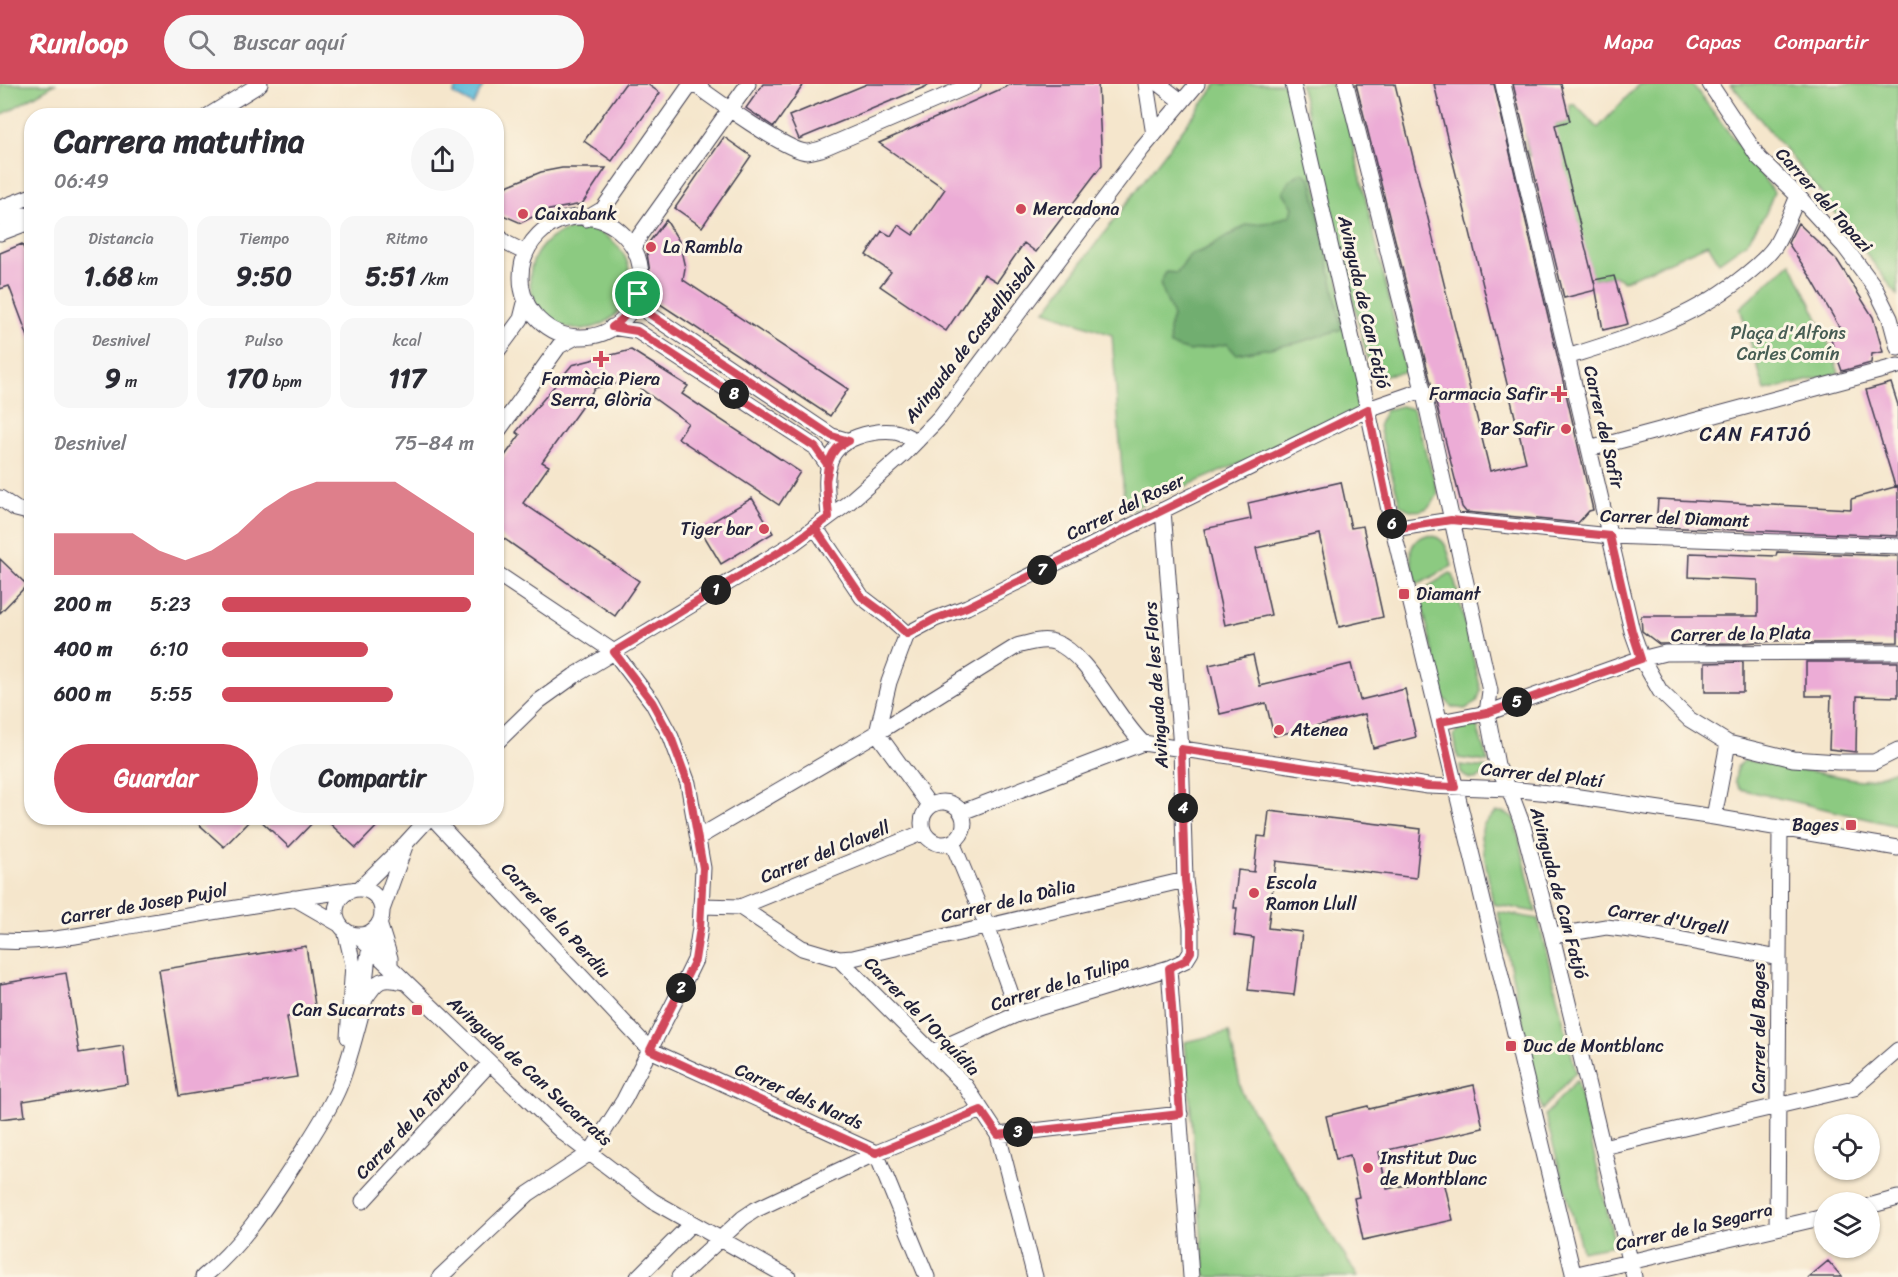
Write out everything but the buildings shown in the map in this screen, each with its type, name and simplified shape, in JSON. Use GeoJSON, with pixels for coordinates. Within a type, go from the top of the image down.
{"type":"FeatureCollection","features":[{"type":"Feature","properties":{"kind":"street"},"geometry":{"type":"LineString","coordinates":[[221,108],[260,84]]}},
{"type":"Feature","properties":{"kind":"street"},"geometry":{"type":"LineString","coordinates":[[586,219],[603,209],[693,84],[730,110],[794,148],[807,152],[821,149],[973,84]]}},
{"type":"Feature","properties":{"kind":"street"},"geometry":{"type":"LineString","coordinates":[[634,249],[640,235],[748,84]]}},
{"type":"Feature","properties":{"kind":"street"},"geometry":{"type":"LineString","coordinates":[[1146,84],[1154,135]]}},
{"type":"Feature","properties":{"kind":"street"},"geometry":{"type":"LineString","coordinates":[[1159,84],[1182,102]]}},
{"type":"Feature","properties":{"kind":"street","name":"Avinguda de Castellbisbal"},"geometry":{"type":"LineString","coordinates":[[504,735],[539,702],[574,676],[794,543],[848,504],[917,441],[940,417],[1154,135],[1197,84]]}},
{"type":"Feature","properties":{"kind":"street","name":"Avinguda de Can Fatjó"},"geometry":{"type":"LineString","coordinates":[[1293,84],[1368,409],[1393,529],[1574,1276]]}},
{"type":"Feature","properties":{"kind":"street","name":"Avinguda de Can Fatjó"},"geometry":{"type":"LineString","coordinates":[[1346,84],[1423,390],[1490,691],[1487,713],[1497,765],[1522,823],[1552,936],[1634,1277]]}},
{"type":"Feature","properties":{"kind":"street","name":"Carrer del Safir"},"geometry":{"type":"LineString","coordinates":[[1503,84],[1632,631],[1641,659],[1660,691],[1689,719],[1728,743],[1793,759],[1838,762],[1874,762],[1898,750]]}},
{"type":"Feature","properties":{"kind":"street","name":"Carrer del Topazi"},"geometry":{"type":"LineString","coordinates":[[1710,84],[1760,158],[1844,246],[1874,286],[1890,318],[1898,348]]}},
{"type":"Feature","properties":{"kind":"street"},"geometry":{"type":"LineString","coordinates":[[1567,357],[1641,334],[1716,298],[1751,271],[1774,247],[1798,196]]}},
{"type":"Feature","properties":{"kind":"street"},"geometry":{"type":"LineString","coordinates":[[0,208],[24,199]]}},
{"type":"Feature","properties":{"kind":"street"},"geometry":{"type":"LineString","coordinates":[[0,218],[24,216]]}},
{"type":"Feature","properties":{"kind":"street"},"geometry":{"type":"LineString","coordinates":[[504,423],[559,346],[576,337],[604,332],[622,321],[638,294],[640,283],[634,249],[623,233],[598,220],[566,219],[547,228],[532,242],[526,253],[520,283],[530,310],[543,325],[556,333],[576,337]]}},
{"type":"Feature","properties":{"kind":"street"},"geometry":{"type":"LineString","coordinates":[[0,233],[24,224]]}},
{"type":"Feature","properties":{"kind":"street"},"geometry":{"type":"LineString","coordinates":[[504,242],[526,253]]}},
{"type":"Feature","properties":{"kind":"street"},"geometry":{"type":"LineString","coordinates":[[638,294],[648,313],[832,436],[849,441]]}},
{"type":"Feature","properties":{"kind":"street"},"geometry":{"type":"LineString","coordinates":[[504,342],[521,319],[526,299]]}},
{"type":"Feature","properties":{"kind":"street"},"geometry":{"type":"LineString","coordinates":[[612,327],[637,331],[815,447],[829,467]]}},
{"type":"Feature","properties":{"kind":"street"},"geometry":{"type":"LineString","coordinates":[[1589,449],[1898,366]]}},
{"type":"Feature","properties":{"kind":"street","name":"Carrer del Roser"},"geometry":{"type":"LineString","coordinates":[[907,634],[935,619],[967,607],[1368,409],[1423,390]]}},
{"type":"Feature","properties":{"kind":"street"},"geometry":{"type":"LineString","coordinates":[[829,517],[826,481],[830,460],[837,447],[876,432],[898,432],[917,441]]}},
{"type":"Feature","properties":{"kind":"street"},"geometry":{"type":"LineString","coordinates":[[0,498],[16,509],[24,511]]}},
{"type":"Feature","properties":{"kind":"street","name":"Avinguda de les Flors"},"geometry":{"type":"LineString","coordinates":[[1163,510],[1181,749],[1185,880],[1191,928],[1191,952],[1186,960],[1169,968]]}},
{"type":"Feature","properties":{"kind":"street"},"geometry":{"type":"LineString","coordinates":[[1393,529],[1451,520]]}},
{"type":"Feature","properties":{"kind":"street","name":"Carrer del Diamant"},"geometry":{"type":"LineString","coordinates":[[1451,520],[1610,536],[1898,546]]}},
{"type":"Feature","properties":{"kind":"street"},"geometry":{"type":"LineString","coordinates":[[815,528],[862,597],[888,616],[907,634],[889,682],[877,733],[930,806]]}},
{"type":"Feature","properties":{"kind":"street"},"geometry":{"type":"LineString","coordinates":[[440,1277],[528,1194],[590,1153],[624,1100],[695,960],[702,906],[703,868],[688,783],[671,737],[652,702],[614,652],[504,578]]}},
{"type":"Feature","properties":{"kind":"street"},"geometry":{"type":"LineString","coordinates":[[699,837],[877,733],[1017,646],[1033,641],[1052,641],[1069,649],[1084,665],[1130,731],[1143,743],[962,812]]}},
{"type":"Feature","properties":{"kind":"street","name":"Carrer de la Plata"},"geometry":{"type":"LineString","coordinates":[[1440,722],[1487,713],[1641,659],[1665,653],[1898,652]]}},
{"type":"Feature","properties":{"kind":"street","name":"Carrer del Platí"},"geometry":{"type":"LineString","coordinates":[[1143,743],[1428,786],[1509,789],[1714,817],[1898,848]]}},
{"type":"Feature","properties":{"kind":"street"},"geometry":{"type":"LineString","coordinates":[[1714,817],[1728,743]]}},
{"type":"Feature","properties":{"kind":"street"},"geometry":{"type":"LineString","coordinates":[[947,802],[962,812],[963,832],[952,842],[939,844],[924,832],[922,819],[930,806],[947,802]]}},
{"type":"Feature","properties":{"kind":"street"},"geometry":{"type":"LineString","coordinates":[[350,1054],[348,1036],[353,964],[347,930],[336,913],[339,901],[355,890],[424,825]]}},
{"type":"Feature","properties":{"kind":"street","name":"Carrer de la Perdiu"},"geometry":{"type":"LineString","coordinates":[[438,825],[650,1050]]}},
{"type":"Feature","properties":{"kind":"street","name":"Carrer del Bages"},"geometry":{"type":"LineString","coordinates":[[1777,1228],[1780,828]]}},
{"type":"Feature","properties":{"kind":"street","name":"Carrer del Clavell"},"geometry":{"type":"LineString","coordinates":[[740,907],[924,832]]}},
{"type":"Feature","properties":{"kind":"street"},"geometry":{"type":"LineString","coordinates":[[952,842],[987,926],[1018,1014]]}},
{"type":"Feature","properties":{"kind":"street"},"geometry":{"type":"LineString","coordinates":[[203,1277],[227,1255],[285,1178],[324,1117],[339,1088],[365,999],[364,985],[369,948],[406,843]]}},
{"type":"Feature","properties":{"kind":"street","name":"Carrer de la Dàlia"},"geometry":{"type":"LineString","coordinates":[[839,959],[853,958],[1185,880]]}},
{"type":"Feature","properties":{"kind":"street"},"geometry":{"type":"LineString","coordinates":[[294,898],[347,930],[365,934],[378,921],[376,896],[369,891],[355,890]]}},
{"type":"Feature","properties":{"kind":"street","name":"Carrer de Josep Pujol"},"geometry":{"type":"LineString","coordinates":[[0,941],[26,942],[70,936],[294,898],[355,890]]}},
{"type":"Feature","properties":{"kind":"street"},"geometry":{"type":"LineString","coordinates":[[702,906],[740,907]]}},
{"type":"Feature","properties":{"kind":"street","name":"Carrer de l'Orquídia"},"geometry":{"type":"LineString","coordinates":[[740,907],[802,948],[839,959],[964,1085],[998,1135],[1035,1277]]}},
{"type":"Feature","properties":{"kind":"street","name":"Avinguda de Can Sucarrats"},"geometry":{"type":"LineString","coordinates":[[378,921],[390,958],[390,965]]}},
{"type":"Feature","properties":{"kind":"street","name":"Carrer d'Urgell"},"geometry":{"type":"LineString","coordinates":[[1552,936],[1606,927],[1779,958]]}},
{"type":"Feature","properties":{"kind":"street","name":"Avinguda de Can Sucarrats"},"geometry":{"type":"LineString","coordinates":[[347,930],[381,960],[390,965],[404,982],[562,1132],[653,1201],[788,1277]]}},
{"type":"Feature","properties":{"kind":"street"},"geometry":{"type":"LineString","coordinates":[[1169,968],[1191,1277]]}},
{"type":"Feature","properties":{"kind":"street","name":"Carrer de la Tulipa"},"geometry":{"type":"LineString","coordinates":[[932,1052],[1018,1014],[1169,968]]}},
{"type":"Feature","properties":{"kind":"street"},"geometry":{"type":"LineString","coordinates":[[365,999],[377,982],[387,978],[404,982]]}},
{"type":"Feature","properties":{"kind":"street","name":"Carrer dels Nards"},"geometry":{"type":"LineString","coordinates":[[650,1050],[876,1153],[927,1277]]}},
{"type":"Feature","properties":{"kind":"street"},"geometry":{"type":"LineString","coordinates":[[1603,1147],[1778,1104],[1854,1088],[1898,1050]]}},
{"type":"Feature","properties":{"kind":"street","name":"Carrer de la Tòrtora"},"geometry":{"type":"LineString","coordinates":[[363,1201],[490,1063]]}},
{"type":"Feature","properties":{"kind":"street"},"geometry":{"type":"LineString","coordinates":[[679,1277],[755,1210],[876,1153],[981,1110]]}},
{"type":"Feature","properties":{"kind":"street"},"geometry":{"type":"LineString","coordinates":[[998,1135],[1180,1114]]}},
{"type":"Feature","properties":{"kind":"street"},"geometry":{"type":"LineString","coordinates":[[1880,1203],[1898,1198]]}},
{"type":"Feature","properties":{"kind":"street","name":"Carrer de la Segarra"},"geometry":{"type":"LineString","coordinates":[[1574,1276],[1814,1219]]}},
{"type":"Feature","properties":{"kind":"street"},"geometry":{"type":"LineString","coordinates":[[638,1277],[692,1223]]}},
{"type":"Feature","properties":{"kind":"green space"},"geometry":{"type":"Polygon","coordinates":[[[0,84],[55,84],[0,116],[0,84]]]}},
{"type":"Feature","properties":{"kind":"green space"},"geometry":{"type":"Polygon","coordinates":[[[1217,84],[1293,84],[1368,409],[1125,512],[1112,335],[1045,311],[1217,84]]]}},
{"type":"Feature","properties":{"kind":"green space"},"geometry":{"type":"Polygon","coordinates":[[[1300,84],[1339,84],[1406,372],[1372,377],[1300,84]]]}},
{"type":"Feature","properties":{"kind":"green space"},"geometry":{"type":"Polygon","coordinates":[[[1639,84],[1692,84],[1774,192],[1766,213],[1747,242],[1719,262],[1708,244],[1624,281],[1614,276],[1593,280],[1560,148],[1528,156],[1525,133],[1570,121],[1570,104],[1575,105],[1598,128],[1639,84]]]}},
{"type":"Feature","properties":{"kind":"green space"},"geometry":{"type":"Polygon","coordinates":[[[1731,84],[1898,84],[1898,296],[1820,192],[1731,84]]]}},
{"type":"Feature","properties":{"kind":"green space"},"geometry":{"type":"Polygon","coordinates":[[[1302,172],[1311,178],[1342,329],[1297,343],[1236,354],[1227,344],[1190,351],[1170,345],[1169,329],[1173,316],[1160,284],[1166,272],[1177,273],[1190,255],[1204,250],[1246,225],[1272,222],[1291,215],[1293,207],[1283,192],[1290,180],[1302,172]]]}},
{"type":"Feature","properties":{"kind":"green space"},"geometry":{"type":"Polygon","coordinates":[[[580,229],[599,232],[616,243],[627,260],[630,279],[627,298],[616,315],[599,326],[580,329],[561,326],[544,315],[533,298],[530,279],[533,260],[544,243],[561,232],[580,229]]]}},
{"type":"Feature","properties":{"kind":"green space","name":"Plaça d'Alfons Carles Comín"},"geometry":{"type":"Polygon","coordinates":[[[1791,262],[1826,336],[1839,373],[1765,391],[1740,308],[1791,262]]]}},
{"type":"Feature","properties":{"kind":"green space"},"geometry":{"type":"Polygon","coordinates":[[[1401,406],[1413,409],[1438,493],[1431,504],[1422,510],[1411,510],[1400,504],[1380,431],[1379,424],[1386,410],[1401,406]]]}},
{"type":"Feature","properties":{"kind":"green space"},"geometry":{"type":"Polygon","coordinates":[[[1427,535],[1442,541],[1452,566],[1417,584],[1411,562],[1412,549],[1414,543],[1427,535]]]}},
{"type":"Feature","properties":{"kind":"green space"},"geometry":{"type":"Polygon","coordinates":[[[1450,573],[1453,574],[1481,690],[1477,702],[1465,709],[1452,707],[1444,698],[1419,592],[1450,573]]]}},
{"type":"Feature","properties":{"kind":"green space"},"geometry":{"type":"Polygon","coordinates":[[[1469,723],[1477,727],[1488,762],[1458,758],[1454,735],[1469,723]]]}},
{"type":"Feature","properties":{"kind":"green space"},"geometry":{"type":"Polygon","coordinates":[[[1745,760],[1860,780],[1871,779],[1898,769],[1898,826],[1740,789],[1735,781],[1737,767],[1745,760]]]}},
{"type":"Feature","properties":{"kind":"green space"},"geometry":{"type":"Polygon","coordinates":[[[1460,765],[1488,768],[1483,775],[1472,779],[1461,773],[1460,765]]]}},
{"type":"Feature","properties":{"kind":"green space"},"geometry":{"type":"Polygon","coordinates":[[[1496,812],[1507,813],[1515,820],[1536,912],[1493,904],[1481,837],[1483,825],[1496,812]]]}},
{"type":"Feature","properties":{"kind":"green space"},"geometry":{"type":"Polygon","coordinates":[[[1498,912],[1538,919],[1576,1072],[1542,1110],[1498,912]]]}},
{"type":"Feature","properties":{"kind":"green space"},"geometry":{"type":"Polygon","coordinates":[[[1229,1032],[1242,1093],[1358,1277],[1205,1277],[1185,1042],[1229,1032]]]}},
{"type":"Feature","properties":{"kind":"green space"},"geometry":{"type":"Polygon","coordinates":[[[1577,1080],[1615,1245],[1582,1251],[1545,1115],[1577,1080]]]}},
{"type":"Feature","properties":{"kind":"water"},"geometry":{"type":"Polygon","coordinates":[[[459,84],[484,84],[473,105],[453,94],[459,84]]]}},
{"type":"Feature","properties":{"kind":"place","name":"Mercadona"},"geometry":{"type":"Point","coordinates":[1021,209]}},
{"type":"Feature","properties":{"kind":"place","name":"Caixabank"},"geometry":{"type":"Point","coordinates":[523,214]}},
{"type":"Feature","properties":{"kind":"place","name":"La Rambla"},"geometry":{"type":"Point","coordinates":[651,247]}},
{"type":"Feature","properties":{"kind":"place","name":"Farmàcia Piera Serra, Glòria"},"geometry":{"type":"Point","coordinates":[601,359]}},
{"type":"Feature","properties":{"kind":"place","name":"Farmacia Safir"},"geometry":{"type":"Point","coordinates":[1559,394]}},
{"type":"Feature","properties":{"kind":"place","name":"Bar Safir"},"geometry":{"type":"Point","coordinates":[1566,429]}},
{"type":"Feature","properties":{"kind":"place","name":"Tiger bar"},"geometry":{"type":"Point","coordinates":[764,529]}},
{"type":"Feature","properties":{"kind":"place","name":"Diamant"},"geometry":{"type":"Point","coordinates":[1404,594]}},
{"type":"Feature","properties":{"kind":"place","name":"Atenea"},"geometry":{"type":"Point","coordinates":[1279,730]}},
{"type":"Feature","properties":{"kind":"place","name":"Bages"},"geometry":{"type":"Point","coordinates":[1851,825]}},
{"type":"Feature","properties":{"kind":"place","name":"Escola Ramon Llull"},"geometry":{"type":"Point","coordinates":[1254,893]}},
{"type":"Feature","properties":{"kind":"place","name":"Can Sucarrats"},"geometry":{"type":"Point","coordinates":[417,1010]}},
{"type":"Feature","properties":{"kind":"place","name":"Duc de Montblanc"},"geometry":{"type":"Point","coordinates":[1511,1046]}},
{"type":"Feature","properties":{"kind":"place","name":"Institut Duc de Montblanc"},"geometry":{"type":"Point","coordinates":[1368,1168]}},
{"type":"Feature","properties":{"kind":"district","name":"CAN FATJÓ"},"geometry":{"type":"Point","coordinates":[1756,434]}},
{"type":"Feature","properties":{"kind":"route"},"geometry":{"type":"LineString","coordinates":[[638,294],[622,321],[612,327],[637,331],[815,447],[829,467],[826,481],[829,517],[815,528],[862,597],[888,616],[907,634],[935,619],[967,607],[1368,409],[1393,529],[1451,520],[1610,536],[1632,631],[1641,659],[1487,713],[1440,722],[1455,787],[1428,786],[1181,749],[1185,880],[1191,928],[1191,952],[1186,960],[1169,968],[1180,1114],[998,1135],[981,1110],[876,1153],[650,1050],[695,960],[700,928],[703,868],[688,783],[671,737],[652,702],[614,652],[794,543],[829,517],[826,481],[829,467],[830,460],[837,447],[849,441],[832,436],[648,313],[638,294]]}}]}
